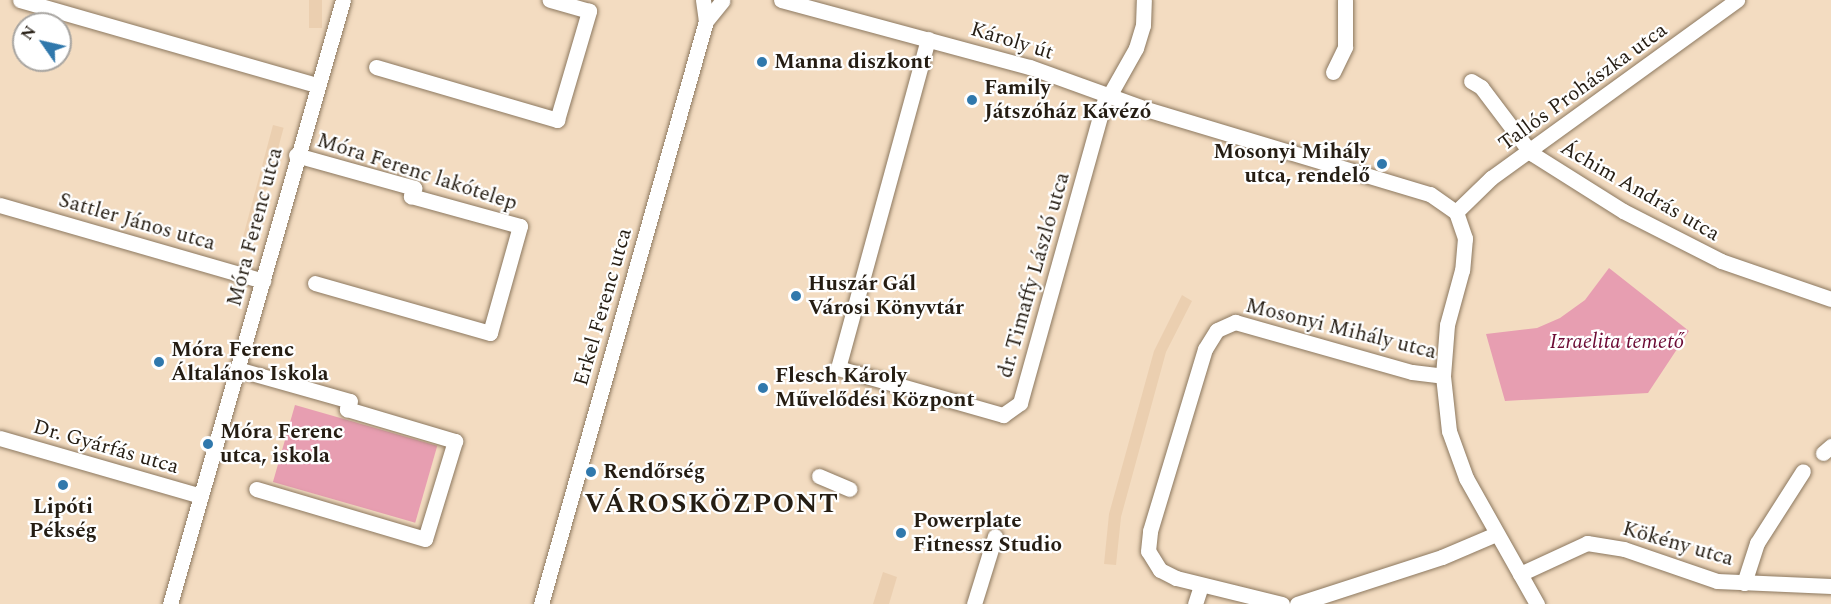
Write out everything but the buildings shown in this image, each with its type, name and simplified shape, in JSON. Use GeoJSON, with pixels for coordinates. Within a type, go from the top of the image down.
{"type":"FeatureCollection","features":[{"type":"Feature","properties":{"kind":"street"},"geometry":{"type":"LineString","coordinates":[[20,0],[317,85]]}},
{"type":"Feature","properties":{"kind":"street","name":"Móra Ferenc utca"},"geometry":{"type":"LineString","coordinates":[[170,604],[263,280],[296,155],[343,0]]}},
{"type":"Feature","properties":{"kind":"street"},"geometry":{"type":"LineString","coordinates":[[376,67],[557,120],[589,11],[550,0]]}},
{"type":"Feature","properties":{"kind":"street","name":"Erkel Ferenc utca"},"geometry":{"type":"LineString","coordinates":[[703,0],[706,21]]}},
{"type":"Feature","properties":{"kind":"street","name":"Erkel Ferenc utca"},"geometry":{"type":"LineString","coordinates":[[541,604],[706,21],[718,0]]}},
{"type":"Feature","properties":{"kind":"street","name":"Károly út"},"geometry":{"type":"LineString","coordinates":[[781,0],[1030,67],[1107,95],[1430,194],[1456,212]]}},
{"type":"Feature","properties":{"kind":"street"},"geometry":{"type":"LineString","coordinates":[[1107,95],[1136,48],[1143,25],[1144,0]]}},
{"type":"Feature","properties":{"kind":"street"},"geometry":{"type":"LineString","coordinates":[[1333,72],[1345,46],[1345,0]]}},
{"type":"Feature","properties":{"kind":"street","name":"Tallós Prohászka utca"},"geometry":{"type":"LineString","coordinates":[[1456,212],[1491,178],[1531,153],[1737,0]]}},
{"type":"Feature","properties":{"kind":"street","name":"dr. Timaffy László utca"},"geometry":{"type":"LineString","coordinates":[[928,39],[838,368],[1003,415],[1020,403],[1107,95]]}},
{"type":"Feature","properties":{"kind":"street"},"geometry":{"type":"LineString","coordinates":[[1471,81],[1481,87],[1531,153]]}},
{"type":"Feature","properties":{"kind":"street","name":"Áchim András utca"},"geometry":{"type":"LineString","coordinates":[[1531,153],[1684,244],[1773,281],[1831,299]]}},
{"type":"Feature","properties":{"kind":"street","name":"Móra Ferenc lakótelep"},"geometry":{"type":"LineString","coordinates":[[296,155],[414,188],[411,196],[520,226],[490,333],[315,283]]}},
{"type":"Feature","properties":{"kind":"street","name":"Sattler János utca"},"geometry":{"type":"LineString","coordinates":[[0,205],[263,280]]}},
{"type":"Feature","properties":{"kind":"street","name":"Mosonyi Mihály utca"},"geometry":{"type":"LineString","coordinates":[[1456,212],[1465,238],[1447,325],[1443,376],[1449,431],[1466,478],[1537,604]]}},
{"type":"Feature","properties":{"kind":"street","name":"Mosonyi Mihály utca"},"geometry":{"type":"LineString","coordinates":[[1282,604],[1201,585],[1160,570],[1148,551],[1150,531],[1205,350],[1217,330],[1235,322],[1412,372],[1443,376]]}},
{"type":"Feature","properties":{"kind":"street"},"geometry":{"type":"LineString","coordinates":[[237,369],[350,401],[347,409],[455,441],[425,539],[256,489]]}},
{"type":"Feature","properties":{"kind":"street","name":"Dr. Gyárfás utca"},"geometry":{"type":"LineString","coordinates":[[0,438],[201,496]]}},
{"type":"Feature","properties":{"kind":"street"},"geometry":{"type":"LineString","coordinates":[[1744,583],[1757,543],[1803,471]]}},
{"type":"Feature","properties":{"kind":"street"},"geometry":{"type":"LineString","coordinates":[[819,476],[849,489]]}},
{"type":"Feature","properties":{"kind":"street"},"geometry":{"type":"LineString","coordinates":[[1297,604],[1442,557],[1496,534]]}},
{"type":"Feature","properties":{"kind":"street"},"geometry":{"type":"LineString","coordinates":[[974,604],[994,536]]}},
{"type":"Feature","properties":{"kind":"street","name":"Kökény utca"},"geometry":{"type":"LineString","coordinates":[[1520,574],[1587,543],[1624,549],[1718,581],[1831,586]]}},
{"type":"Feature","properties":{"kind":"street"},"geometry":{"type":"LineString","coordinates":[[1195,604],[1201,585]]}},
{"type":"Feature","properties":{"kind":"shaded area"},"geometry":{"type":"Polygon","coordinates":[[[309,0],[322,0],[322,28],[309,28],[309,0]]]}},
{"type":"Feature","properties":{"kind":"shaded area"},"geometry":{"type":"Polygon","coordinates":[[[273,125],[284,128],[252,248],[241,245],[273,125]]]}},
{"type":"Feature","properties":{"kind":"shaded area"},"geometry":{"type":"Polygon","coordinates":[[[1182,295],[1192,301],[1166,352],[1121,517],[1116,565],[1104,564],[1109,514],[1154,351],[1182,295]]]}},
{"type":"Feature","properties":{"kind":"shaded area"},"geometry":{"type":"Polygon","coordinates":[[[883,572],[897,577],[889,604],[873,604],[883,572]]]}},
{"type":"Feature","properties":{"kind":"green space","name":"Izraelita temető"},"geometry":{"type":"Polygon","coordinates":[[[1609,268],[1689,331],[1648,393],[1505,401],[1486,334],[1537,328],[1560,318],[1585,300],[1609,268]]]}},
{"type":"Feature","properties":{"kind":"green space"},"geometry":{"type":"Polygon","coordinates":[[[295,405],[437,446],[415,523],[273,482],[295,405]]]}},
{"type":"Feature","properties":{"kind":"place","name":"Manna diszkont"},"geometry":{"type":"Point","coordinates":[762,62]}},
{"type":"Feature","properties":{"kind":"place","name":"Family Játszóház Kávézó"},"geometry":{"type":"Point","coordinates":[972,100]}},
{"type":"Feature","properties":{"kind":"place","name":"Mosonyi Mihály utca, rendelő"},"geometry":{"type":"Point","coordinates":[1382,164]}},
{"type":"Feature","properties":{"kind":"place","name":"Huszár Gál Városi Könyvtár"},"geometry":{"type":"Point","coordinates":[796,296]}},
{"type":"Feature","properties":{"kind":"place","name":"Móra Ferenc Általános Iskola"},"geometry":{"type":"Point","coordinates":[159,362]}},
{"type":"Feature","properties":{"kind":"place","name":"Flesch Károly Művelődési Központ"},"geometry":{"type":"Point","coordinates":[763,388]}},
{"type":"Feature","properties":{"kind":"place","name":"Móra Ferenc utca, iskola"},"geometry":{"type":"Point","coordinates":[208,444]}},
{"type":"Feature","properties":{"kind":"place","name":"Rendőrség"},"geometry":{"type":"Point","coordinates":[591,472]}},
{"type":"Feature","properties":{"kind":"place","name":"Lipóti Pékség"},"geometry":{"type":"Point","coordinates":[63,485]}},
{"type":"Feature","properties":{"kind":"place","name":"Powerplate Fitnessz Studio"},"geometry":{"type":"Point","coordinates":[901,533]}},
{"type":"Feature","properties":{"kind":"district","name":"VÁROSKÖZPONT"},"geometry":{"type":"Point","coordinates":[712,505]}}]}
